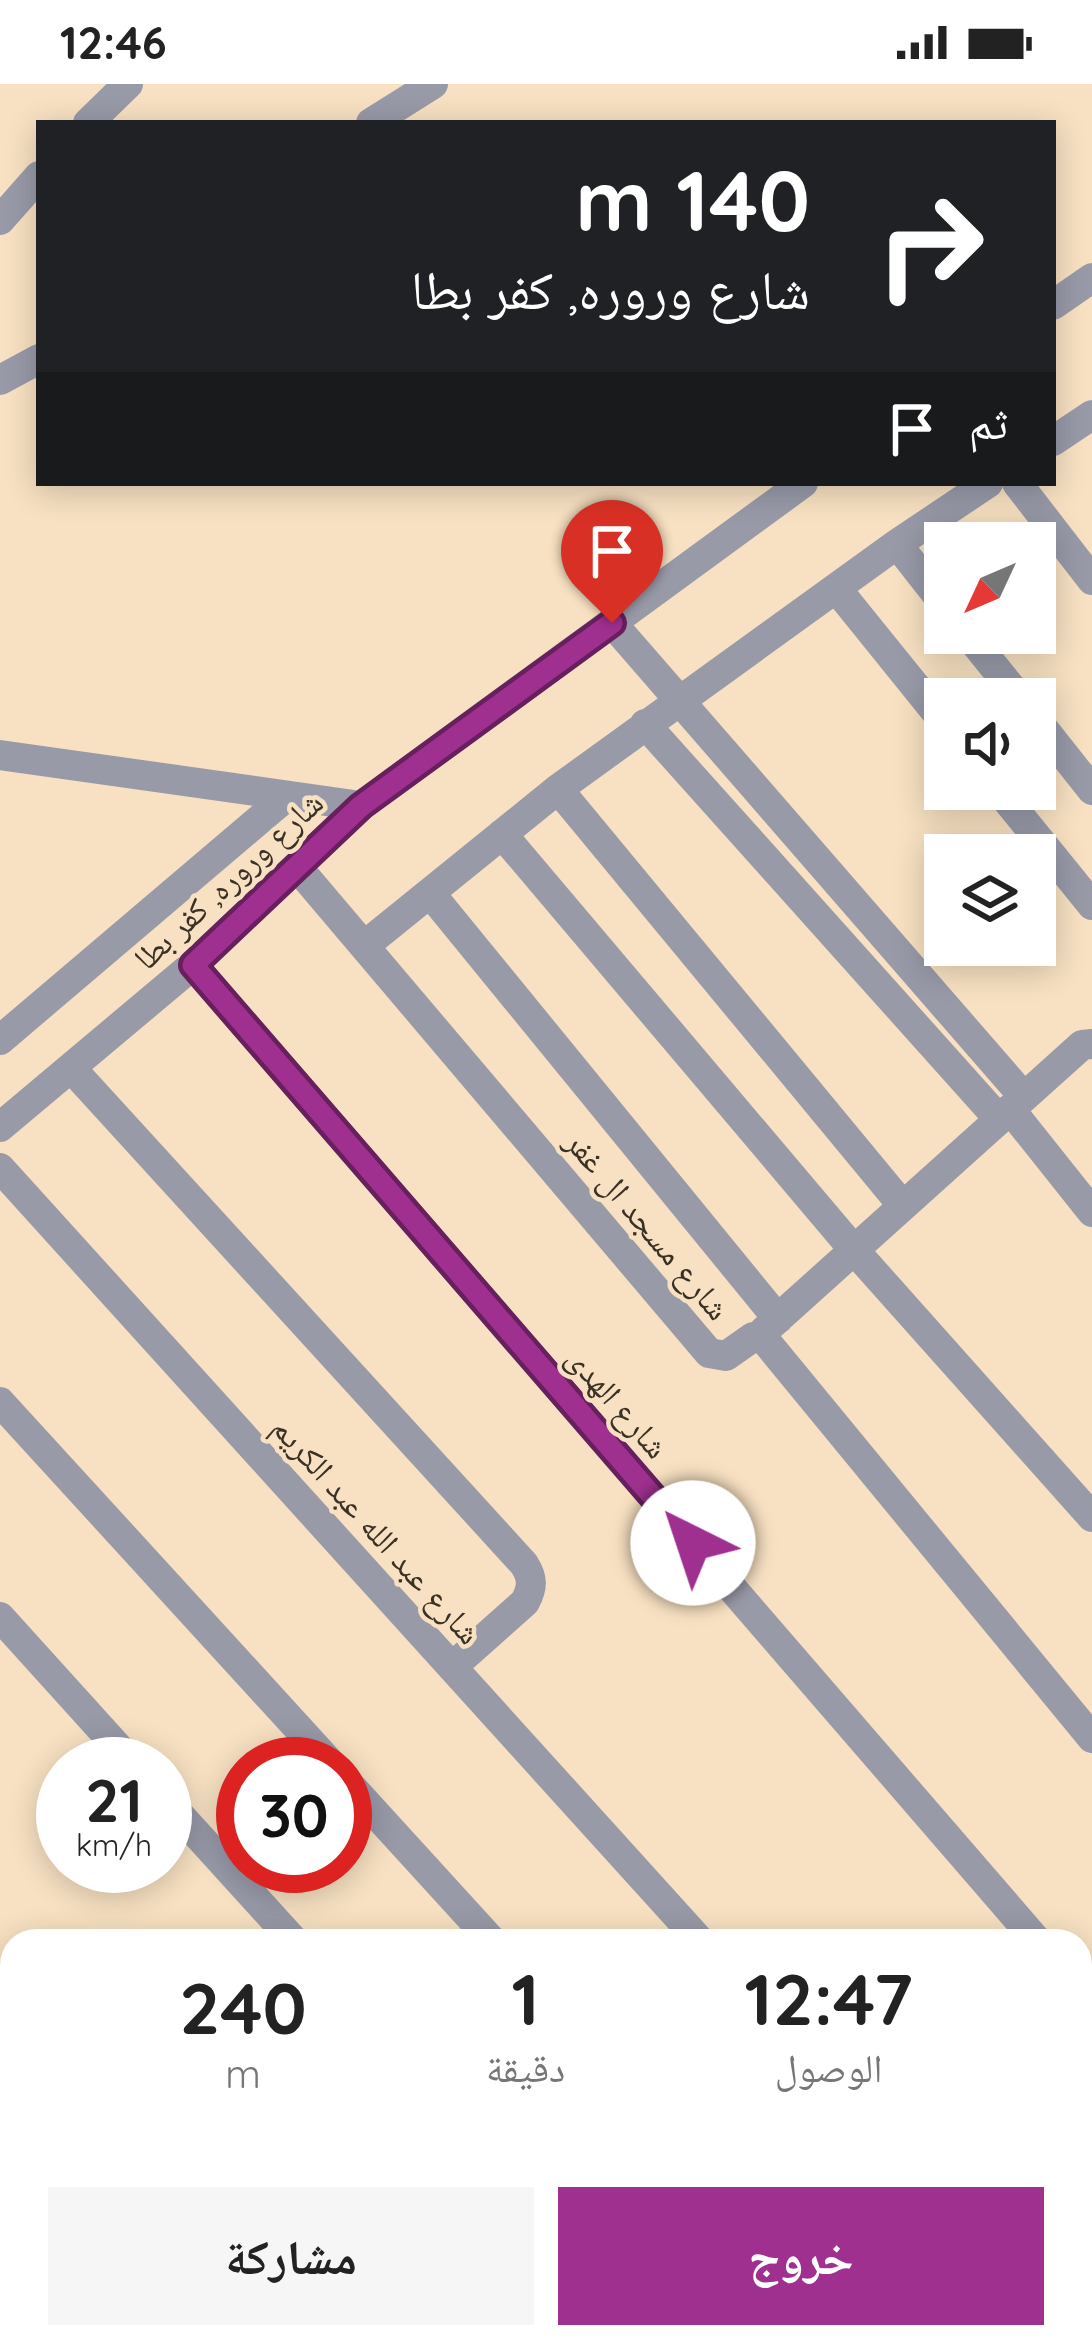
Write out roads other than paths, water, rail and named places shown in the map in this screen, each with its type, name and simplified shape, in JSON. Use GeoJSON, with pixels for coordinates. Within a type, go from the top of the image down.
{"type":"FeatureCollection","features":[{"type":"Feature","properties":{"kind":"street"},"geometry":{"type":"LineString","coordinates":[[91,120],[128,84]]}},
{"type":"Feature","properties":{"kind":"street"},"geometry":{"type":"LineString","coordinates":[[376,120],[433,84]]}},
{"type":"Feature","properties":{"kind":"street"},"geometry":{"type":"LineString","coordinates":[[0,220],[36,179]]}},
{"type":"Feature","properties":{"kind":"street"},"geometry":{"type":"LineString","coordinates":[[1056,303],[1092,278]]}},
{"type":"Feature","properties":{"kind":"street"},"geometry":{"type":"LineString","coordinates":[[0,380],[36,360]]}},
{"type":"Feature","properties":{"kind":"street"},"geometry":{"type":"LineString","coordinates":[[1056,439],[1092,416]]}},
{"type":"Feature","properties":{"kind":"street","name":"شارع وروره, كفر بطا"},"geometry":{"type":"LineString","coordinates":[[0,1127],[193,965],[361,806],[799,486]]}},
{"type":"Feature","properties":{"kind":"street"},"geometry":{"type":"LineString","coordinates":[[364,946],[645,724],[984,486]]}},
{"type":"Feature","properties":{"kind":"street"},"geometry":{"type":"LineString","coordinates":[[1019,486],[1092,580]]}},
{"type":"Feature","properties":{"kind":"street"},"geometry":{"type":"LineString","coordinates":[[897,544],[924,578]]}},
{"type":"Feature","properties":{"kind":"street"},"geometry":{"type":"LineString","coordinates":[[836,587],[924,697]]}},
{"type":"Feature","properties":{"kind":"street"},"geometry":{"type":"LineString","coordinates":[[612,623],[681,698],[1092,1212]]}},
{"type":"Feature","properties":{"kind":"street"},"geometry":{"type":"LineString","coordinates":[[985,654],[1003,678]]}},
{"type":"Feature","properties":{"kind":"street"},"geometry":{"type":"LineString","coordinates":[[645,724],[1011,1108]]}},
{"type":"Feature","properties":{"kind":"street"},"geometry":{"type":"LineString","coordinates":[[1056,745],[1092,790]]}},
{"type":"Feature","properties":{"kind":"street"},"geometry":{"type":"LineString","coordinates":[[0,755],[361,806]]}},
{"type":"Feature","properties":{"kind":"street"},"geometry":{"type":"LineString","coordinates":[[558,789],[903,1206]]}},
{"type":"Feature","properties":{"kind":"street"},"geometry":{"type":"LineString","coordinates":[[0,1040],[287,796]]}},
{"type":"Feature","properties":{"kind":"street"},"geometry":{"type":"LineString","coordinates":[[1015,810],[1092,905]]}},
{"type":"Feature","properties":{"kind":"street"},"geometry":{"type":"LineString","coordinates":[[502,834],[854,1250],[1092,1517]]}},
{"type":"Feature","properties":{"kind":"street","name":"شارع مسجد ال غفر"},"geometry":{"type":"LineString","coordinates":[[297,867],[709,1352],[726,1356],[768,1328],[1092,1738]]}},
{"type":"Feature","properties":{"kind":"street"},"geometry":{"type":"LineString","coordinates":[[430,892],[768,1328],[1082,1045],[1092,1044]]}},
{"type":"Feature","properties":{"kind":"street","name":"شارع الهدى"},"geometry":{"type":"LineString","coordinates":[[193,965],[1027,1929]]}},
{"type":"Feature","properties":{"kind":"street"},"geometry":{"type":"LineString","coordinates":[[72,1069],[524,1564],[532,1577],[525,1602],[452,1667]]}},
{"type":"Feature","properties":{"kind":"street","name":"شارع عبد الله عبد الكريم"},"geometry":{"type":"LineString","coordinates":[[0,1168],[689,1929]]}},
{"type":"Feature","properties":{"kind":"street"},"geometry":{"type":"LineString","coordinates":[[0,1402],[306,1737]]}},
{"type":"Feature","properties":{"kind":"street"},"geometry":{"type":"LineString","coordinates":[[0,1617],[109,1737]]}},
{"type":"Feature","properties":{"kind":"street"},"geometry":{"type":"LineString","coordinates":[[372,1810],[481,1929]]}},
{"type":"Feature","properties":{"kind":"street"},"geometry":{"type":"LineString","coordinates":[[192,1829],[283,1929]]}}]}
